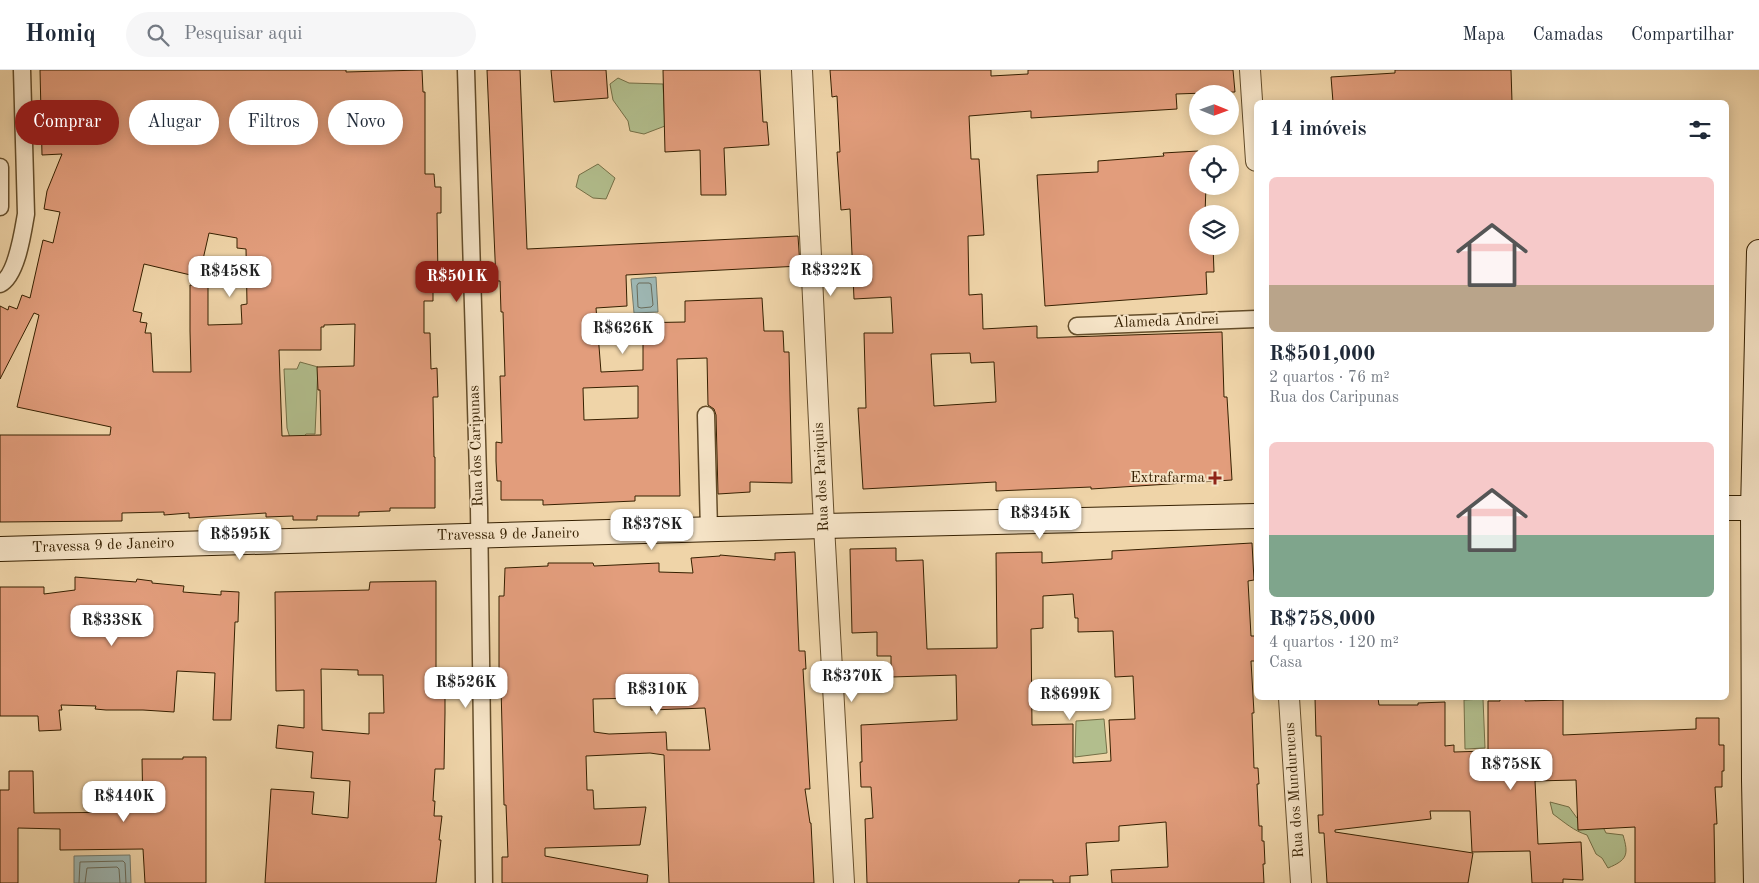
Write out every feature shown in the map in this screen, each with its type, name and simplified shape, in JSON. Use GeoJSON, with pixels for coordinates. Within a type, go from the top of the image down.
{"type":"FeatureCollection","features":[{"type":"Feature","properties":{"kind":"main road"},"geometry":{"type":"LineString","coordinates":[[1756,883],[1756,508],[1759,252]]}},
{"type":"Feature","properties":{"kind":"main road"},"geometry":{"type":"LineString","coordinates":[[1729,508],[1756,508]]}},
{"type":"Feature","properties":{"kind":"main road","name":"Travessa 9 de Janeiro"},"geometry":{"type":"LineString","coordinates":[[0,549],[1254,516]]}},
{"type":"Feature","properties":{"kind":"street"},"geometry":{"type":"LineString","coordinates":[[0,284],[9,275],[15,261],[26,214],[22,70]]}},
{"type":"Feature","properties":{"kind":"street","name":"Rua dos Caripunas"},"geometry":{"type":"LineString","coordinates":[[466,70],[479,535],[484,883]]}},
{"type":"Feature","properties":{"kind":"street","name":"Rua dos Pariquis"},"geometry":{"type":"LineString","coordinates":[[802,70],[824,526],[844,883]]}},
{"type":"Feature","properties":{"kind":"street"},"geometry":{"type":"LineString","coordinates":[[1250,70],[1254,131]]}},
{"type":"Feature","properties":{"kind":"street"},"geometry":{"type":"LineString","coordinates":[[0,167],[0,206]]}},
{"type":"Feature","properties":{"kind":"street","name":"Alameda Andrei"},"geometry":{"type":"LineString","coordinates":[[1077,326],[1254,319]]}},
{"type":"Feature","properties":{"kind":"street"},"geometry":{"type":"LineString","coordinates":[[706,414],[709,530]]}},
{"type":"Feature","properties":{"kind":"street","name":"Rua dos Mundurucus"},"geometry":{"type":"LineString","coordinates":[[1288,700],[1301,883]]}},
{"type":"Feature","properties":{"kind":"green space"},"geometry":{"type":"Polygon","coordinates":[[[618,78],[629,83],[663,84],[665,126],[644,134],[630,131],[628,121],[613,100],[610,84],[618,78]]]}},
{"type":"Feature","properties":{"kind":"green space"},"geometry":{"type":"Polygon","coordinates":[[[598,164],[615,178],[606,199],[593,198],[576,187],[579,175],[598,164]]]}},
{"type":"Feature","properties":{"kind":"green space"},"geometry":{"type":"Polygon","coordinates":[[[300,362],[318,367],[315,434],[306,434],[302,439],[290,438],[287,428],[284,369],[297,369],[300,362]]]}},
{"type":"Feature","properties":{"kind":"green space"},"geometry":{"type":"Polygon","coordinates":[[[1464,700],[1483,700],[1485,748],[1465,749],[1464,700]]]}},
{"type":"Feature","properties":{"kind":"green space"},"geometry":{"type":"Polygon","coordinates":[[[1104,719],[1107,753],[1075,757],[1076,721],[1104,719]]]}},
{"type":"Feature","properties":{"kind":"green space"},"geometry":{"type":"Polygon","coordinates":[[[1550,802],[1569,807],[1577,818],[1594,816],[1606,833],[1623,835],[1626,852],[1623,859],[1608,868],[1602,858],[1596,854],[1587,835],[1573,829],[1553,814],[1550,802]]]}},
{"type":"Feature","properties":{"kind":"water"},"geometry":{"type":"Polygon","coordinates":[[[656,277],[658,312],[634,313],[631,279],[656,277]]]}},
{"type":"Feature","properties":{"kind":"water"},"geometry":{"type":"Polygon","coordinates":[[[130,855],[131,883],[74,883],[74,856],[130,855]]]}},
{"type":"Feature","properties":{"kind":"building"},"geometry":{"type":"Polygon","coordinates":[[[40,70],[346,70],[346,72],[422,70],[423,92],[425,92],[425,174],[434,174],[435,187],[441,187],[441,213],[437,213],[438,278],[433,278],[433,301],[424,301],[424,333],[430,333],[431,369],[437,368],[438,397],[433,397],[435,508],[390,508],[390,511],[359,512],[359,516],[317,516],[317,520],[293,520],[293,516],[266,517],[266,513],[189,518],[189,513],[164,515],[164,512],[122,513],[122,521],[0,522],[0,435],[110,435],[111,427],[17,407],[39,315],[34,313],[0,379],[0,306],[8,310],[9,306],[17,309],[22,295],[30,298],[43,240],[53,243],[60,212],[44,209],[47,191],[62,154],[42,155],[42,145],[119,145],[119,100],[41,100],[40,70]],[[209,233],[199,277],[144,264],[133,311],[142,313],[140,322],[147,323],[145,333],[151,333],[153,372],[191,372],[190,285],[208,286],[208,325],[242,324],[241,305],[247,304],[246,249],[237,248],[237,238],[209,233]],[[355,324],[324,325],[324,327],[321,327],[321,350],[279,350],[282,436],[321,435],[320,390],[318,390],[317,367],[354,366],[355,324]]]}},
{"type":"Feature","properties":{"kind":"building"},"geometry":{"type":"Polygon","coordinates":[[[487,70],[520,70],[527,249],[798,236],[800,266],[626,275],[627,306],[596,308],[601,372],[643,370],[643,338],[630,338],[630,323],[685,322],[685,301],[762,298],[764,331],[783,331],[784,352],[789,352],[792,483],[750,482],[750,492],[718,494],[716,415],[714,409],[708,405],[707,358],[677,359],[680,496],[635,496],[635,501],[543,505],[543,500],[501,500],[501,481],[497,481],[496,442],[502,443],[500,376],[505,376],[503,312],[501,312],[500,281],[496,281],[487,70]],[[638,386],[583,388],[584,420],[638,418],[638,386]]]}},
{"type":"Feature","properties":{"kind":"building"},"geometry":{"type":"Polygon","coordinates":[[[551,70],[606,70],[608,98],[554,102],[551,70]]]}},
{"type":"Feature","properties":{"kind":"building"},"geometry":{"type":"Polygon","coordinates":[[[663,70],[760,70],[763,122],[767,122],[769,145],[724,148],[726,195],[701,195],[700,150],[665,152],[663,70]]]}},
{"type":"Feature","properties":{"kind":"building"},"geometry":{"type":"Polygon","coordinates":[[[830,70],[991,70],[991,76],[1028,74],[1028,70],[1233,70],[1234,85],[1189,85],[1189,94],[1176,94],[1177,109],[1031,118],[1031,111],[969,116],[971,159],[979,159],[984,235],[968,236],[969,295],[982,294],[983,329],[1037,326],[1037,338],[1222,332],[1224,397],[1227,397],[1232,480],[1091,489],[1091,487],[996,491],[996,482],[863,489],[858,408],[866,408],[864,333],[893,333],[891,297],[854,299],[850,209],[841,210],[837,152],[840,152],[837,96],[832,97],[830,70]],[[970,353],[931,354],[934,406],[996,402],[994,362],[971,363],[970,353]]]}},
{"type":"Feature","properties":{"kind":"building"},"geometry":{"type":"Polygon","coordinates":[[[1395,70],[1511,70],[1512,100],[1333,100],[1331,77],[1395,73],[1395,70]]]}},
{"type":"Feature","properties":{"kind":"building"},"geometry":{"type":"Polygon","coordinates":[[[1189,152],[1189,195],[1206,195],[1205,205],[1189,205],[1189,255],[1213,255],[1214,272],[1206,272],[1207,294],[1045,306],[1037,175],[1098,172],[1098,161],[1164,156],[1163,153],[1189,152]]]}},
{"type":"Feature","properties":{"kind":"building"},"geometry":{"type":"Polygon","coordinates":[[[1252,543],[1254,580],[1248,581],[1251,636],[1254,636],[1254,661],[1251,661],[1254,713],[1252,713],[1254,768],[1258,768],[1259,784],[1257,784],[1259,826],[1262,826],[1262,841],[1264,841],[1264,883],[1112,883],[1111,870],[1168,867],[1166,822],[1119,826],[1119,841],[1086,843],[1088,875],[1070,876],[1070,883],[1053,883],[1053,880],[1019,880],[1019,883],[867,883],[865,819],[873,818],[871,787],[861,787],[861,725],[957,720],[956,675],[891,677],[891,656],[877,656],[877,632],[852,633],[850,549],[896,548],[896,561],[923,560],[927,649],[997,648],[996,553],[1042,552],[1042,563],[1112,559],[1112,551],[1252,543]],[[1073,594],[1043,596],[1043,628],[1031,629],[1032,725],[1073,724],[1073,763],[1111,761],[1109,720],[1135,719],[1133,676],[1115,677],[1113,631],[1078,632],[1078,618],[1075,618],[1073,594]]]}},
{"type":"Feature","properties":{"kind":"building"},"geometry":{"type":"Polygon","coordinates":[[[795,552],[799,651],[805,651],[806,669],[803,669],[810,789],[805,789],[811,823],[814,883],[669,883],[664,755],[650,753],[586,756],[587,790],[593,790],[594,809],[646,807],[640,845],[545,848],[545,856],[648,875],[647,883],[502,883],[502,857],[508,857],[506,805],[504,805],[501,687],[495,688],[494,670],[499,670],[499,596],[504,596],[505,568],[548,566],[548,563],[593,563],[594,566],[659,563],[659,572],[693,573],[691,558],[720,555],[775,560],[775,553],[795,552]],[[593,699],[594,732],[609,734],[666,732],[667,750],[710,750],[705,708],[651,710],[650,699],[593,699]]]}},
{"type":"Feature","properties":{"kind":"building"},"geometry":{"type":"Polygon","coordinates":[[[75,577],[136,582],[137,579],[152,581],[152,583],[184,586],[183,592],[221,595],[221,591],[239,592],[238,622],[235,622],[231,720],[213,720],[215,673],[177,671],[174,712],[106,710],[95,709],[96,706],[61,705],[62,710],[59,710],[61,730],[39,731],[38,716],[0,716],[0,587],[44,587],[44,594],[75,590],[75,577]]]}},
{"type":"Feature","properties":{"kind":"building"},"geometry":{"type":"Polygon","coordinates":[[[436,581],[436,670],[443,670],[445,713],[444,769],[435,769],[433,801],[435,801],[434,816],[442,816],[436,883],[265,883],[271,789],[314,792],[312,814],[348,818],[350,781],[311,778],[313,752],[276,748],[278,725],[304,728],[304,690],[276,691],[275,592],[369,590],[370,582],[436,581]],[[321,669],[322,730],[369,734],[369,713],[384,713],[383,675],[358,675],[358,670],[321,669]]]}},
{"type":"Feature","properties":{"kind":"building"},"geometry":{"type":"Polygon","coordinates":[[[1315,700],[1378,700],[1379,705],[1418,705],[1418,703],[1445,702],[1445,746],[1454,745],[1454,752],[1488,751],[1488,701],[1563,700],[1563,735],[1696,729],[1696,718],[1719,718],[1719,745],[1724,745],[1724,771],[1722,771],[1722,787],[1715,787],[1717,824],[1714,824],[1715,883],[1635,883],[1635,827],[1578,830],[1576,780],[1535,781],[1538,844],[1581,842],[1583,880],[1563,879],[1563,883],[1532,883],[1530,851],[1472,852],[1470,811],[1430,811],[1431,819],[1335,830],[1335,832],[1473,853],[1468,883],[1327,883],[1324,833],[1319,833],[1318,815],[1323,815],[1321,736],[1316,736],[1315,700]]]}},
{"type":"Feature","properties":{"kind":"building"},"geometry":{"type":"Polygon","coordinates":[[[183,757],[206,757],[206,883],[145,883],[143,849],[60,850],[60,829],[18,828],[18,883],[0,883],[0,790],[9,790],[9,771],[33,771],[34,813],[143,812],[142,759],[183,759],[183,757]]]}},
{"type":"Feature","properties":{"kind":"place","name":"Extrafarma"},"geometry":{"type":"Point","coordinates":[1215,478]}}]}
